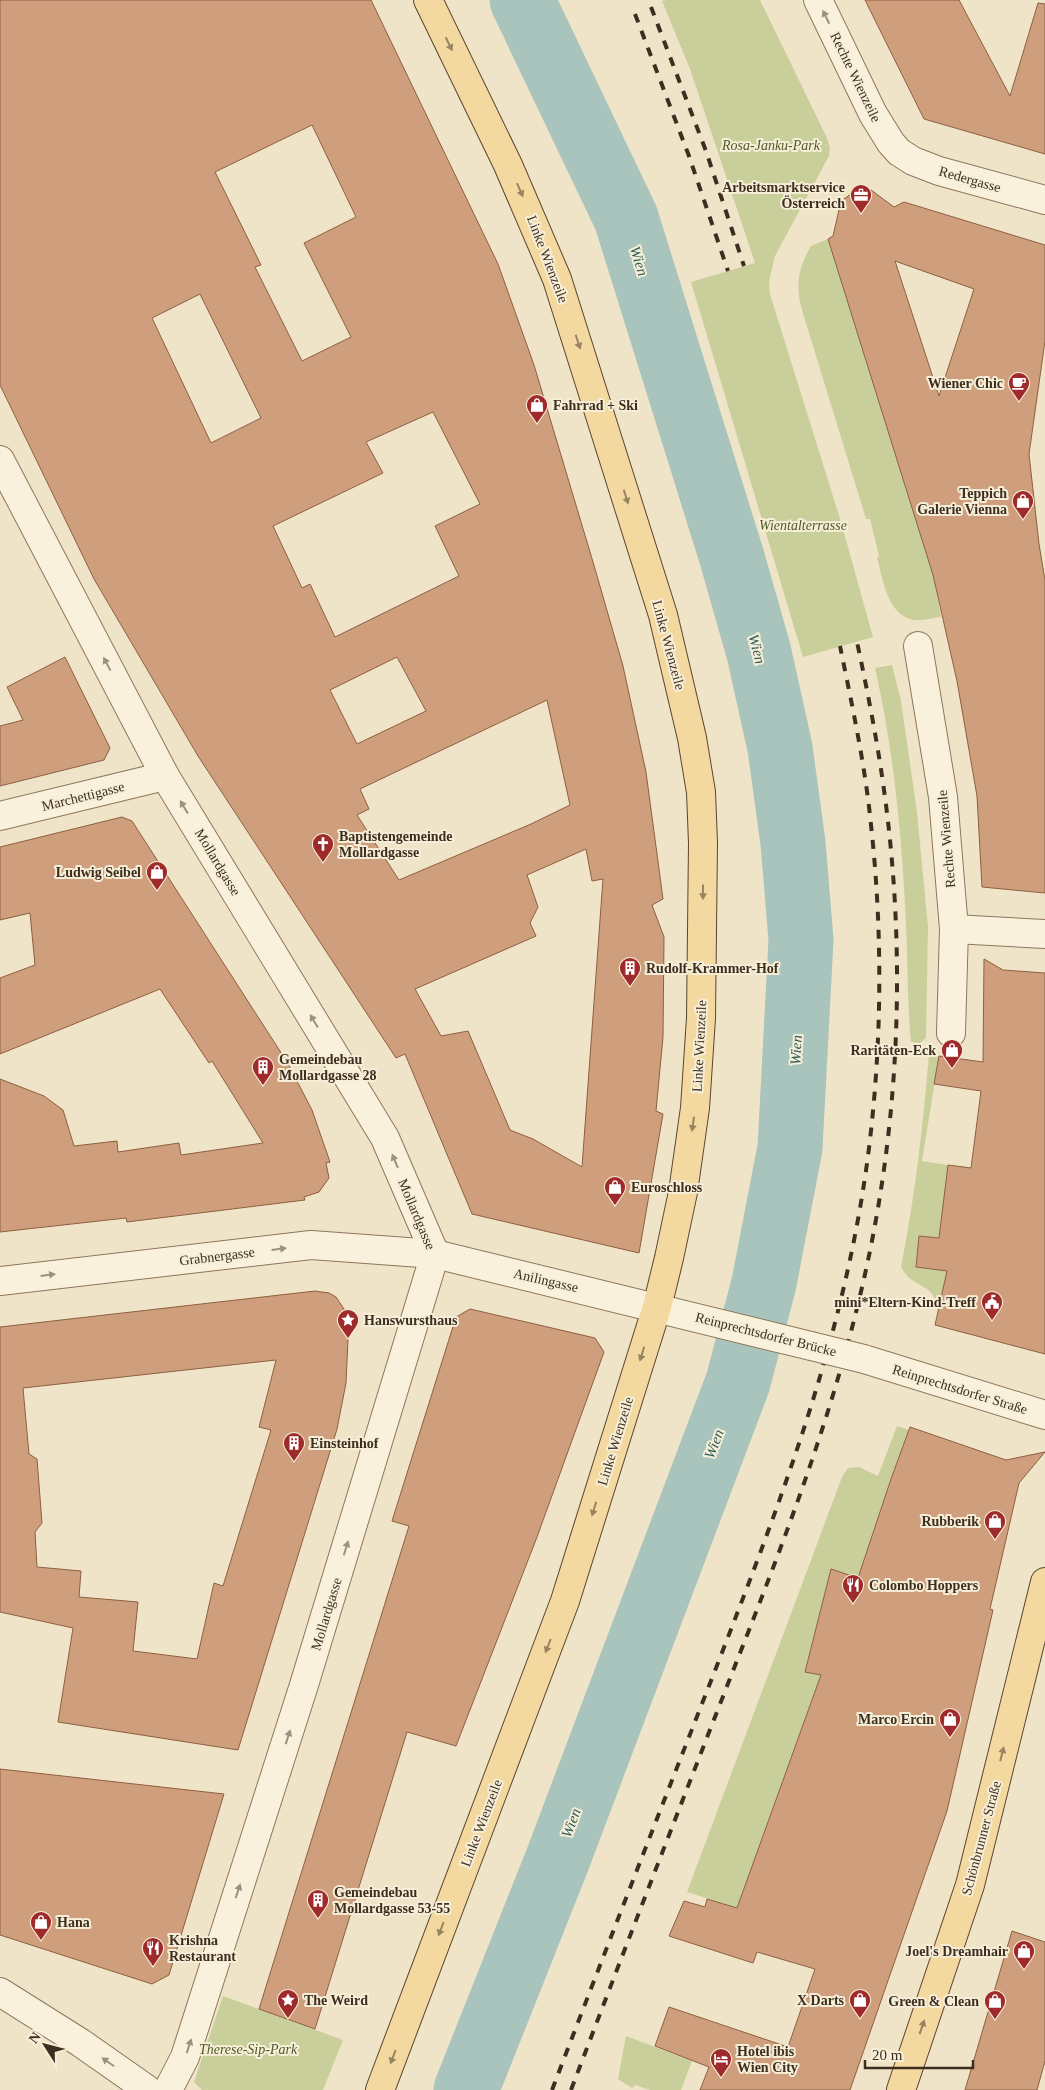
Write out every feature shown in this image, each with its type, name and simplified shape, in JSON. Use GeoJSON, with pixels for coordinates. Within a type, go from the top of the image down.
{"type":"FeatureCollection","features":[{"type":"Feature","properties":{"kind":"main road","name":"Linke Wienzeile"},"geometry":{"type":"LineString","coordinates":[[380,2090],[565,1600],[656,1307],[669,1258],[684,1182],[695,1108],[701,1018],[703,843],[701,792],[692,738],[663,616],[557,279],[512,173],[428,0]]}},
{"type":"Feature","properties":{"kind":"main road","name":"Schönbrunner Straße"},"geometry":{"type":"LineString","coordinates":[[901,2090],[970,1884],[1045,1582]]}},
{"type":"Feature","properties":{"kind":"street","name":"Rechte Wienzeile"},"geometry":{"type":"LineString","coordinates":[[818,0],[873,114],[890,143],[898,152]]}},
{"type":"Feature","properties":{"kind":"street","name":"Redergasse"},"geometry":{"type":"LineString","coordinates":[[898,152],[912,161],[939,171],[1045,200]]}},
{"type":"Feature","properties":{"kind":"street","name":"Mollardgasse"},"geometry":{"type":"LineString","coordinates":[[0,460],[165,776],[385,1138],[435,1254],[304,1685],[221,1946],[185,2058],[168,2090]]}},
{"type":"Feature","properties":{"kind":"street","name":"Rechte Wienzeile"},"geometry":{"type":"LineString","coordinates":[[918,646],[943,797],[954,929],[951,1033]]}},
{"type":"Feature","properties":{"kind":"street","name":"Marchettigasse"},"geometry":{"type":"LineString","coordinates":[[0,816],[165,776]]}},
{"type":"Feature","properties":{"kind":"street"},"geometry":{"type":"LineString","coordinates":[[954,929],[1045,934]]}},
{"type":"Feature","properties":{"kind":"street","name":"Grabnergasse"},"geometry":{"type":"LineString","coordinates":[[0,1281],[311,1245],[435,1254]]}},
{"type":"Feature","properties":{"kind":"street","name":"Anilingasse"},"geometry":{"type":"LineString","coordinates":[[435,1254],[656,1307]]}},
{"type":"Feature","properties":{"kind":"street","name":"Reinprechtsdorfer Brücke"},"geometry":{"type":"LineString","coordinates":[[656,1307],[870,1361]]}},
{"type":"Feature","properties":{"kind":"street","name":"Reinprechtsdorfer Straße"},"geometry":{"type":"LineString","coordinates":[[870,1361],[1045,1415]]}},
{"type":"Feature","properties":{"kind":"street"},"geometry":{"type":"LineString","coordinates":[[0,1992],[81,2043],[148,2090]]}},
{"type":"Feature","properties":{"kind":"green space"},"geometry":{"type":"Polygon","coordinates":[[[760,0],[827,138],[830,148],[829,156],[775,256],[769,282],[770,294],[841,522],[873,637],[803,657],[691,282],[755,263],[690,69],[662,1],[760,0]]]}},
{"type":"Feature","properties":{"kind":"green space"},"geometry":{"type":"Polygon","coordinates":[[[828,239],[933,575],[941,617],[914,620],[905,617],[892,604],[884,586],[870,519],[866,519],[800,301],[798,285],[803,262],[811,246],[828,239]]]}},
{"type":"Feature","properties":{"kind":"green space"},"geometry":{"type":"Polygon","coordinates":[[[892,665],[901,701],[917,812],[928,927],[926,1038],[920,1043],[911,1042],[907,939],[899,827],[892,763],[875,668],[892,665]]]}},
{"type":"Feature","properties":{"kind":"green space"},"geometry":{"type":"Polygon","coordinates":[[[929,1054],[939,1056],[922,1161],[948,1165],[944,1198],[994,1243],[919,1236],[916,1267],[947,1271],[938,1310],[930,1291],[909,1278],[901,1267],[918,1161],[929,1054]]]}},
{"type":"Feature","properties":{"kind":"green space"},"geometry":{"type":"Polygon","coordinates":[[[897,1426],[909,1430],[858,1578],[831,1570],[805,1671],[821,1675],[737,1908],[687,1892],[842,1477],[848,1468],[859,1467],[878,1476],[897,1426]]]}},
{"type":"Feature","properties":{"kind":"green space","name":"Therese-Sip-Park"},"geometry":{"type":"Polygon","coordinates":[[[223,1996],[343,2040],[323,2090],[202,2090],[194,2082],[223,1996]]]}},
{"type":"Feature","properties":{"kind":"green space"},"geometry":{"type":"Polygon","coordinates":[[[626,2036],[692,2061],[681,2090],[650,2090],[635,2085],[632,2088],[618,2079],[626,2036]]]}},
{"type":"Feature","properties":{"kind":"building"},"geometry":{"type":"Polygon","coordinates":[[[0,0],[371,0],[498,264],[534,365],[623,666],[646,772],[663,899],[652,905],[664,937],[663,1037],[656,1111],[663,1114],[639,1253],[472,1214],[405,1054],[396,1058],[198,756],[94,579],[0,385],[0,0]],[[312,125],[215,172],[261,265],[255,267],[302,361],[351,337],[304,243],[356,217],[312,125]],[[200,294],[152,318],[211,443],[261,418],[200,294]],[[433,412],[366,442],[383,473],[273,526],[302,588],[310,584],[335,637],[459,576],[435,526],[480,504],[433,412]],[[397,657],[330,690],[357,744],[426,711],[397,657]],[[547,700],[360,789],[369,809],[357,815],[399,880],[531,824],[570,805],[547,700]],[[586,849],[527,875],[538,907],[530,923],[536,936],[415,989],[441,1036],[468,1031],[510,1130],[533,1139],[582,1167],[603,879],[592,881],[586,849]]]}},
{"type":"Feature","properties":{"kind":"building"},"geometry":{"type":"Polygon","coordinates":[[[865,0],[959,0],[1010,96],[1038,3],[1045,4],[1045,154],[924,119],[865,0]]]}},
{"type":"Feature","properties":{"kind":"building"},"geometry":{"type":"Polygon","coordinates":[[[871,190],[894,207],[904,202],[1045,245],[1045,341],[1029,454],[1045,580],[1045,893],[982,887],[977,796],[957,681],[933,575],[828,239],[833,236],[841,201],[854,192],[871,190]],[[895,261],[939,396],[974,289],[895,261]]]}},
{"type":"Feature","properties":{"kind":"building"},"geometry":{"type":"Polygon","coordinates":[[[65,657],[110,748],[104,760],[0,786],[0,726],[23,720],[7,687],[65,657]]]}},
{"type":"Feature","properties":{"kind":"building"},"geometry":{"type":"Polygon","coordinates":[[[122,817],[132,821],[287,1062],[312,1110],[330,1162],[326,1163],[329,1178],[319,1192],[304,1197],[305,1200],[127,1222],[126,1218],[0,1232],[0,1079],[44,1096],[63,1110],[74,1146],[117,1141],[118,1152],[179,1143],[181,1155],[263,1143],[212,1061],[209,1063],[160,989],[0,1054],[0,978],[35,965],[30,913],[0,920],[0,847],[122,817]]]}},
{"type":"Feature","properties":{"kind":"building"},"geometry":{"type":"Polygon","coordinates":[[[984,959],[1003,970],[1045,973],[1045,1354],[935,1325],[947,1271],[916,1267],[919,1236],[939,1238],[948,1165],[971,1168],[981,1091],[934,1084],[939,1056],[983,1062],[984,959]]]}},
{"type":"Feature","properties":{"kind":"building"},"geometry":{"type":"Polygon","coordinates":[[[315,1291],[329,1293],[336,1297],[344,1309],[348,1339],[346,1383],[337,1429],[238,1750],[58,1722],[73,1628],[0,1612],[0,1327],[315,1291]],[[276,1360],[23,1388],[29,1454],[37,1459],[42,1523],[35,1532],[37,1567],[81,1571],[79,1597],[138,1602],[133,1651],[197,1659],[214,1583],[223,1586],[271,1430],[259,1427],[276,1360]]]}},
{"type":"Feature","properties":{"kind":"building"},"geometry":{"type":"Polygon","coordinates":[[[470,1309],[595,1338],[604,1352],[537,1537],[456,1746],[407,1732],[315,2029],[259,2009],[409,1526],[392,1521],[456,1317],[470,1309]]]}},
{"type":"Feature","properties":{"kind":"building"},"geometry":{"type":"Polygon","coordinates":[[[910,1427],[1006,1460],[1045,1452],[1019,1483],[990,1609],[993,1610],[947,1811],[850,2090],[700,2090],[709,2067],[655,2046],[669,2007],[788,2047],[815,1969],[757,1952],[753,1963],[669,1936],[684,1901],[705,1907],[707,1899],[737,1908],[821,1675],[805,1672],[831,1569],[858,1578],[910,1427]]]}},
{"type":"Feature","properties":{"kind":"building"},"geometry":{"type":"Polygon","coordinates":[[[0,1769],[224,1794],[169,1975],[152,1984],[0,1935],[0,1769]]]}},
{"type":"Feature","properties":{"kind":"building"},"geometry":{"type":"Polygon","coordinates":[[[1012,1931],[1045,1942],[1045,2061],[1037,2090],[965,2090],[1012,1931]]]}},
{"type":"Feature","properties":{"kind":"waterway","name":"Wien"},"geometry":{"type":"LineString","coordinates":[[466,2090],[557,1861],[738,1382],[764,1283],[790,1148],[801,940],[793,843],[780,748],[759,653],[732,558],[626,218],[522,0]]}},
{"type":"Feature","properties":{"kind":"railway"},"geometry":{"type":"LineString","coordinates":[[651,7],[706,151],[744,266]]}},
{"type":"Feature","properties":{"kind":"railway"},"geometry":{"type":"LineString","coordinates":[[635,14],[689,156],[728,271]]}},
{"type":"Feature","properties":{"kind":"railway"},"geometry":{"type":"LineString","coordinates":[[571,2090],[807,1476],[840,1371],[867,1265],[886,1153],[896,1039],[897,982],[893,869],[887,813],[874,727],[857,642]]}},
{"type":"Feature","properties":{"kind":"railway"},"geometry":{"type":"LineString","coordinates":[[552,2090],[787,1479],[827,1353],[857,1223],[868,1156],[876,1074],[879,991],[878,907],[865,780],[840,646]]}},
{"type":"Feature","properties":{"kind":"place","name":"Arbeitsmarktservice Österreich"},"geometry":{"type":"Point","coordinates":[861,214]}},
{"type":"Feature","properties":{"kind":"place","name":"Wiener Chic"},"geometry":{"type":"Point","coordinates":[1019,402]}},
{"type":"Feature","properties":{"kind":"place","name":"Fahrrad + Ski"},"geometry":{"type":"Point","coordinates":[537,424]}},
{"type":"Feature","properties":{"kind":"place","name":"Teppich Galerie Vienna"},"geometry":{"type":"Point","coordinates":[1023,520]}},
{"type":"Feature","properties":{"kind":"place","name":"Baptistengemeinde Mollardgasse"},"geometry":{"type":"Point","coordinates":[323,863]}},
{"type":"Feature","properties":{"kind":"place","name":"Ludwig Seibel"},"geometry":{"type":"Point","coordinates":[157,891]}},
{"type":"Feature","properties":{"kind":"place","name":"Rudolf-Krammer-Hof"},"geometry":{"type":"Point","coordinates":[630,987]}},
{"type":"Feature","properties":{"kind":"place","name":"Raritäten-Eck"},"geometry":{"type":"Point","coordinates":[952,1069]}},
{"type":"Feature","properties":{"kind":"place","name":"Gemeindebau Mollardgasse 28"},"geometry":{"type":"Point","coordinates":[263,1086]}},
{"type":"Feature","properties":{"kind":"place","name":"Euroschloss"},"geometry":{"type":"Point","coordinates":[615,1206]}},
{"type":"Feature","properties":{"kind":"place","name":"mini*Eltern-Kind-Treff"},"geometry":{"type":"Point","coordinates":[992,1321]}},
{"type":"Feature","properties":{"kind":"place","name":"Hanswursthaus"},"geometry":{"type":"Point","coordinates":[348,1339]}},
{"type":"Feature","properties":{"kind":"place","name":"Einsteinhof"},"geometry":{"type":"Point","coordinates":[294,1462]}},
{"type":"Feature","properties":{"kind":"place","name":"Rubberik"},"geometry":{"type":"Point","coordinates":[995,1540]}},
{"type":"Feature","properties":{"kind":"place","name":"Colombo Hoppers"},"geometry":{"type":"Point","coordinates":[853,1604]}},
{"type":"Feature","properties":{"kind":"place","name":"Marco Ercin"},"geometry":{"type":"Point","coordinates":[950,1738]}},
{"type":"Feature","properties":{"kind":"place","name":"Gemeindebau Mollardgasse 53-55"},"geometry":{"type":"Point","coordinates":[318,1919]}},
{"type":"Feature","properties":{"kind":"place","name":"Hana"},"geometry":{"type":"Point","coordinates":[41,1941]}},
{"type":"Feature","properties":{"kind":"place","name":"Krishna Restaurant"},"geometry":{"type":"Point","coordinates":[153,1967]}},
{"type":"Feature","properties":{"kind":"place","name":"Joel's Dreamhair"},"geometry":{"type":"Point","coordinates":[1024,1970]}},
{"type":"Feature","properties":{"kind":"place","name":"The Weird"},"geometry":{"type":"Point","coordinates":[288,2019]}},
{"type":"Feature","properties":{"kind":"place","name":"X Darts"},"geometry":{"type":"Point","coordinates":[860,2019]}},
{"type":"Feature","properties":{"kind":"place","name":"Green & Clean"},"geometry":{"type":"Point","coordinates":[995,2020]}},
{"type":"Feature","properties":{"kind":"place","name":"Hotel ibis Wien City"},"geometry":{"type":"Point","coordinates":[721,2078]}},
{"type":"Feature","properties":{"kind":"park label","name":"Rosa-Janku-Park"},"geometry":{"type":"Point","coordinates":[771,145]}},
{"type":"Feature","properties":{"kind":"park label","name":"Wientalterrasse"},"geometry":{"type":"Point","coordinates":[803,525]}}]}
